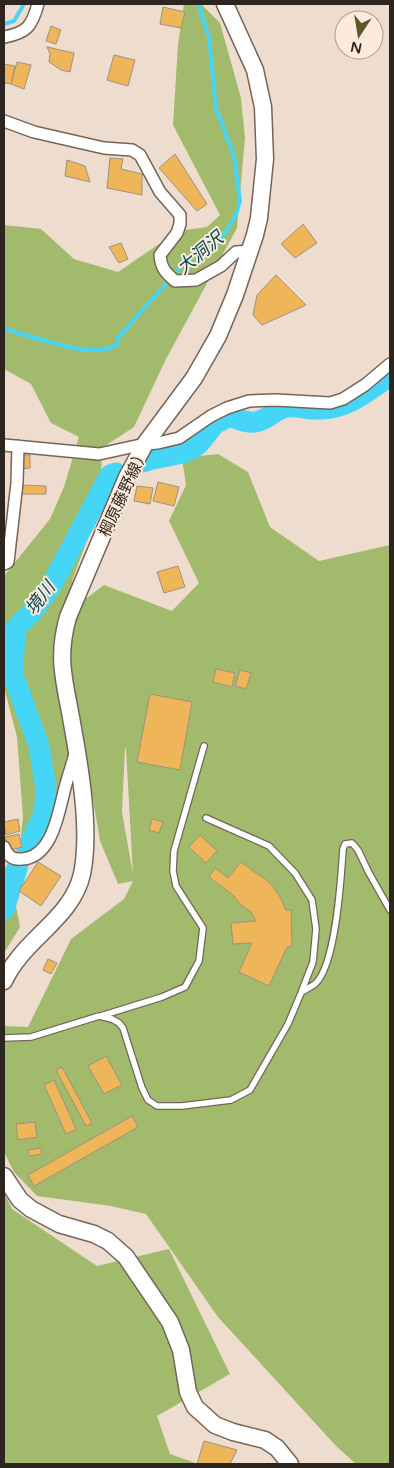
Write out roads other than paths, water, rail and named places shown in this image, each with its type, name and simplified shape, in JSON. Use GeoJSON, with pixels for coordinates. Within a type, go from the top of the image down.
{"type":"FeatureCollection","features":[{"type":"Feature","properties":{"kind":"main road","name":"棡原藤野線）"},"geometry":{"type":"LineString","coordinates":[[4,981],[22,951],[65,908],[74,894],[81,875],[86,831],[77,748],[60,653],[63,634],[75,599],[127,477],[145,444],[206,358],[226,317],[250,251],[259,218],[265,159],[263,107],[255,70],[225,4]]}},
{"type":"Feature","properties":{"kind":"main road"},"geometry":{"type":"LineString","coordinates":[[4,1176],[20,1200],[31,1209],[59,1224],[94,1234],[108,1242],[126,1257],[170,1322],[181,1350],[188,1392],[195,1406],[215,1425],[233,1432],[265,1440],[276,1448],[290,1464]]}},
{"type":"Feature","properties":{"kind":"street"},"geometry":{"type":"LineString","coordinates":[[4,37],[15,35],[28,28],[35,16],[38,4]]}},
{"type":"Feature","properties":{"kind":"street"},"geometry":{"type":"LineString","coordinates":[[4,121],[34,132],[104,148],[132,150],[140,155],[160,192],[180,215],[177,233],[160,255],[164,271],[175,281],[196,280],[221,266],[236,252],[250,251]]}},
{"type":"Feature","properties":{"kind":"street"},"geometry":{"type":"LineString","coordinates":[[4,445],[99,454],[158,443],[179,438],[227,408],[249,401],[276,400],[330,403],[343,399],[365,385],[390,364]]}},
{"type":"Feature","properties":{"kind":"street"},"geometry":{"type":"LineString","coordinates":[[4,564],[8,562],[17,483],[18,446]]}},
{"type":"Feature","properties":{"kind":"street"},"geometry":{"type":"LineString","coordinates":[[4,847],[10,856],[19,860],[32,857],[45,845],[55,829],[77,748]]}},
{"type":"Feature","properties":{"kind":"lane"},"geometry":{"type":"LineString","coordinates":[[4,1038],[31,1038],[162,998],[185,987],[199,960],[203,928],[176,886],[173,871],[174,852],[204,746]]}},
{"type":"Feature","properties":{"kind":"lane"},"geometry":{"type":"LineString","coordinates":[[100,1016],[112,1018],[119,1022],[123,1028],[142,1088],[148,1100],[157,1106],[182,1106],[230,1100],[250,1090],[288,1024],[313,962],[316,929],[312,900],[295,873],[269,846],[206,818]]}},
{"type":"Feature","properties":{"kind":"lane"},"geometry":{"type":"LineString","coordinates":[[301,992],[316,983],[325,966],[334,934],[345,844],[352,843],[358,850],[390,910]]}},
{"type":"Feature","properties":{"kind":"waterway"},"geometry":{"type":"LineString","coordinates":[[4,24],[14,21],[24,4]]}},
{"type":"Feature","properties":{"kind":"waterway","name":"大洞沢"},"geometry":{"type":"LineString","coordinates":[[4,329],[77,349],[105,349],[116,345],[118,338],[186,261],[221,239],[235,217],[240,201],[234,156],[216,108],[209,37],[198,4]]}},
{"type":"Feature","properties":{"kind":"waterway","name":"境川"},"geometry":{"type":"LineString","coordinates":[[143,462],[178,454],[194,448],[215,424],[229,416],[255,422],[263,420],[287,407],[332,408],[350,402],[390,376]]}},
{"type":"Feature","properties":{"kind":"waterway","name":"境川"},"geometry":{"type":"LineString","coordinates":[[27,849],[44,814],[46,790],[39,746],[12,672],[16,628],[31,613],[51,586],[110,475],[116,473]]}},
{"type":"Feature","properties":{"kind":"waterway","name":"境川"},"geometry":{"type":"LineString","coordinates":[[4,909],[17,869]]}}]}
